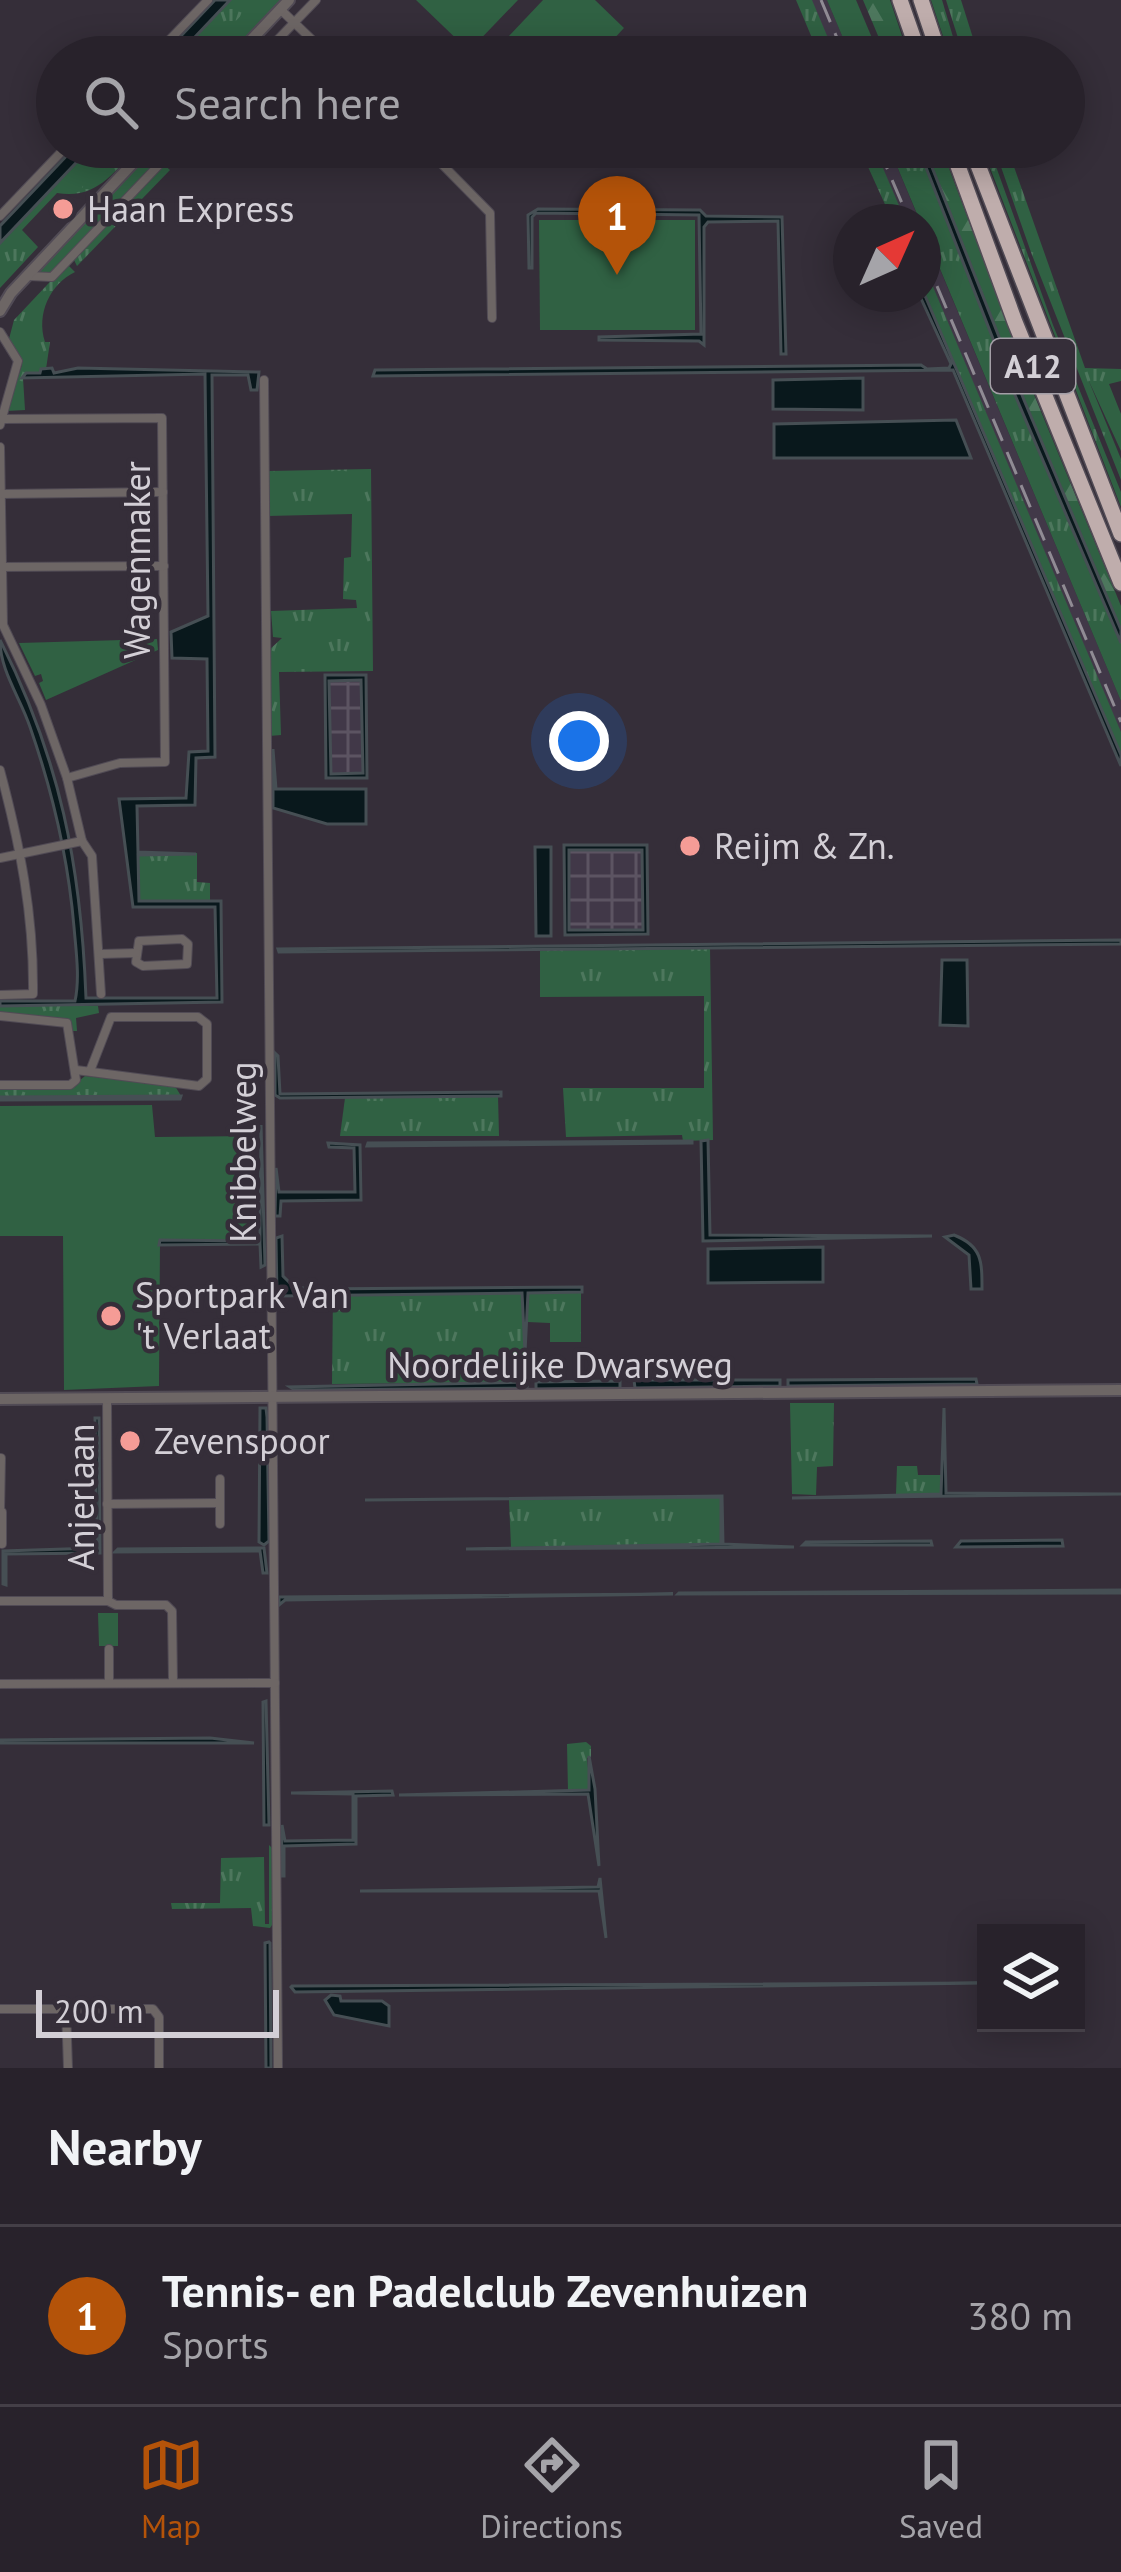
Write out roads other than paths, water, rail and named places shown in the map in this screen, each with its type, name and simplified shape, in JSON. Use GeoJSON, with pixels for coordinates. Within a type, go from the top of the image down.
{"type":"FeatureCollection","features":[{"type":"Feature","properties":{"kind":"highway"},"geometry":{"type":"LineString","coordinates":[[900,0],[913,36]]}},
{"type":"Feature","properties":{"kind":"highway"},"geometry":{"type":"LineString","coordinates":[[921,0],[933,36]]}},
{"type":"Feature","properties":{"kind":"highway","name":"A12"},"geometry":{"type":"LineString","coordinates":[[959,168],[1121,583]]}},
{"type":"Feature","properties":{"kind":"highway","name":"A12"},"geometry":{"type":"LineString","coordinates":[[979,168],[1121,534]]}},
{"type":"Feature","properties":{"kind":"street"},"geometry":{"type":"LineString","coordinates":[[173,36],[208,0]]}},
{"type":"Feature","properties":{"kind":"street"},"geometry":{"type":"LineString","coordinates":[[281,36],[316,0]]}},
{"type":"Feature","properties":{"kind":"street"},"geometry":{"type":"LineString","coordinates":[[255,36],[285,4],[308,36]]}},
{"type":"Feature","properties":{"kind":"street"},"geometry":{"type":"LineString","coordinates":[[0,216],[46,168]]}},
{"type":"Feature","properties":{"kind":"street"},"geometry":{"type":"LineString","coordinates":[[0,311],[5,296],[128,168]]}},
{"type":"Feature","properties":{"kind":"street"},"geometry":{"type":"LineString","coordinates":[[26,276],[52,277],[156,168]]}},
{"type":"Feature","properties":{"kind":"street"},"geometry":{"type":"LineString","coordinates":[[446,168],[490,213],[492,318]]}},
{"type":"Feature","properties":{"kind":"street"},"geometry":{"type":"LineString","coordinates":[[0,332],[17,367],[1,422]]}},
{"type":"Feature","properties":{"kind":"street"},"geometry":{"type":"LineString","coordinates":[[0,343],[13,352]]}},
{"type":"Feature","properties":{"kind":"street","name":"Knibbelweg"},"geometry":{"type":"LineString","coordinates":[[264,380],[278,2068]]}},
{"type":"Feature","properties":{"kind":"street","name":"Wagenmaker"},"geometry":{"type":"LineString","coordinates":[[1,422],[163,418],[165,762],[120,763],[68,778]]}},
{"type":"Feature","properties":{"kind":"street"},"geometry":{"type":"LineString","coordinates":[[0,447],[3,625],[38,698],[68,778],[82,842],[92,856],[101,994]]}},
{"type":"Feature","properties":{"kind":"street"},"geometry":{"type":"LineString","coordinates":[[1,494],[163,492]]}},
{"type":"Feature","properties":{"kind":"street"},"geometry":{"type":"LineString","coordinates":[[0,567],[164,566]]}},
{"type":"Feature","properties":{"kind":"street"},"geometry":{"type":"LineString","coordinates":[[0,770],[22,854],[32,928],[33,994],[0,994]]}},
{"type":"Feature","properties":{"kind":"street"},"geometry":{"type":"LineString","coordinates":[[0,858],[82,842]]}},
{"type":"Feature","properties":{"kind":"street"},"geometry":{"type":"LineString","coordinates":[[182,939],[188,944],[189,961],[184,966],[143,966],[136,962],[136,953],[136,945],[143,940],[182,939]]}},
{"type":"Feature","properties":{"kind":"street"},"geometry":{"type":"LineString","coordinates":[[101,954],[136,953]]}},
{"type":"Feature","properties":{"kind":"street"},"geometry":{"type":"LineString","coordinates":[[0,1016],[67,1023],[76,1070],[76,1080],[70,1085],[0,1085]]}},
{"type":"Feature","properties":{"kind":"street"},"geometry":{"type":"LineString","coordinates":[[76,1070],[199,1086],[208,1079],[207,1024],[198,1016],[111,1017],[90,1071]]}},
{"type":"Feature","properties":{"kind":"street","name":"Noordelijke Dwarsweg"},"geometry":{"type":"LineString","coordinates":[[0,1399],[1121,1390]]}},
{"type":"Feature","properties":{"kind":"street","name":"Anjerlaan"},"geometry":{"type":"LineString","coordinates":[[106,1398],[107,1601],[166,1606],[172,1611],[172,1682]]}},
{"type":"Feature","properties":{"kind":"street"},"geometry":{"type":"LineString","coordinates":[[1,1458],[2,1544]]}},
{"type":"Feature","properties":{"kind":"street"},"geometry":{"type":"LineString","coordinates":[[220,1479],[220,1524]]}},
{"type":"Feature","properties":{"kind":"street"},"geometry":{"type":"LineString","coordinates":[[107,1504],[219,1503]]}},
{"type":"Feature","properties":{"kind":"street"},"geometry":{"type":"LineString","coordinates":[[0,1601],[107,1601]]}},
{"type":"Feature","properties":{"kind":"street"},"geometry":{"type":"LineString","coordinates":[[109,1648],[110,1682]]}},
{"type":"Feature","properties":{"kind":"street"},"geometry":{"type":"LineString","coordinates":[[0,1684],[275,1682]]}},
{"type":"Feature","properties":{"kind":"street"},"geometry":{"type":"LineString","coordinates":[[0,2009],[153,2009],[159,2017],[159,2068]]}},
{"type":"Feature","properties":{"kind":"street"},"geometry":{"type":"LineString","coordinates":[[66,2009],[68,2068]]}},
{"type":"Feature","properties":{"kind":"railway"},"geometry":{"type":"LineString","coordinates":[[821,0],[836,36]]}},
{"type":"Feature","properties":{"kind":"railway"},"geometry":{"type":"LineString","coordinates":[[887,168],[902,204]]}},
{"type":"Feature","properties":{"kind":"railway"},"geometry":{"type":"LineString","coordinates":[[941,296],[1121,722]]}},
{"type":"Feature","properties":{"kind":"place","name":"Haan Express"},"geometry":{"type":"Point","coordinates":[63,209]}},
{"type":"Feature","properties":{"kind":"place","name":"Tennis- en Padelclub Zevenhuizen"},"geometry":{"type":"Point","coordinates":[617,275]}},
{"type":"Feature","properties":{"kind":"place","name":"Reijm & Zn."},"geometry":{"type":"Point","coordinates":[690,846]}},
{"type":"Feature","properties":{"kind":"place","name":"Sportpark Van 't Verlaat"},"geometry":{"type":"Point","coordinates":[111,1316]}},
{"type":"Feature","properties":{"kind":"place","name":"Zevenspoor"},"geometry":{"type":"Point","coordinates":[130,1441]}}]}
